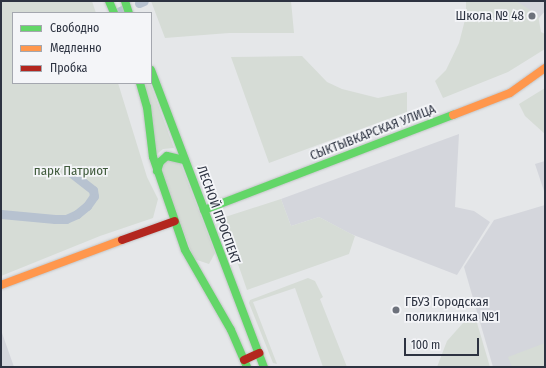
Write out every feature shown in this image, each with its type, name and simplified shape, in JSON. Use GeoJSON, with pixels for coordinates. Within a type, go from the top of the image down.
{"type":"FeatureCollection","features":[{"type":"Feature","properties":{"kind":"main road"},"geometry":{"type":"LineString","coordinates":[[125,1],[130,12]]}},
{"type":"Feature","properties":{"kind":"main road"},"geometry":{"type":"LineString","coordinates":[[110,2],[114,12]]}},
{"type":"Feature","properties":{"kind":"main road","name":"СЫКТЫВКАРСКАЯ УЛИЦА"},"geometry":{"type":"LineString","coordinates":[[204,210],[510,94],[545,68]]}},
{"type":"Feature","properties":{"kind":"main road","name":"ЛЕСНОЙ ПРОСПЕКТ"},"geometry":{"type":"LineString","coordinates":[[152,73],[264,367]]}},
{"type":"Feature","properties":{"kind":"main road"},"geometry":{"type":"LineString","coordinates":[[140,84],[147,107],[157,171],[190,264],[231,330],[246,363],[259,353]]}},
{"type":"Feature","properties":{"kind":"main road"},"geometry":{"type":"LineString","coordinates":[[157,171],[160,162],[167,156],[175,156],[186,160]]}},
{"type":"Feature","properties":{"kind":"main road"},"geometry":{"type":"LineString","coordinates":[[1,285],[175,221]]}},
{"type":"Feature","properties":{"kind":"shaded area","name":"Школа № 48"},"geometry":{"type":"Polygon","coordinates":[[[509,1],[545,1],[545,11],[533,25],[509,1]]]}},
{"type":"Feature","properties":{"kind":"shaded area"},"geometry":{"type":"Polygon","coordinates":[[[459,134],[455,207],[474,211],[490,222],[457,275],[351,234],[319,217],[291,226],[281,199],[459,134]]]}},
{"type":"Feature","properties":{"kind":"shaded area"},"geometry":{"type":"Polygon","coordinates":[[[545,161],[545,194],[535,164],[545,161]]]}},
{"type":"Feature","properties":{"kind":"shaded area"},"geometry":{"type":"Polygon","coordinates":[[[545,205],[545,367],[493,367],[464,267],[494,220],[545,205]]]}},
{"type":"Feature","properties":{"kind":"shaded area"},"geometry":{"type":"Polygon","coordinates":[[[1,330],[14,367],[1,367],[1,330]]]}},
{"type":"Feature","properties":{"kind":"green space","name":"парк Патриот"},"geometry":{"type":"Polygon","coordinates":[[[1,1],[92,1],[96,12],[12,12],[12,84],[118,84],[147,177],[158,199],[153,218],[100,236],[1,276],[1,1]]]}},
{"type":"Feature","properties":{"kind":"green space"},"geometry":{"type":"Polygon","coordinates":[[[151,1],[291,1],[294,33],[229,33],[165,38],[151,1]]]}},
{"type":"Feature","properties":{"kind":"green space"},"geometry":{"type":"Polygon","coordinates":[[[466,1],[516,1],[538,15],[541,32],[545,34],[545,49],[508,72],[443,98],[435,81],[446,70],[459,43],[466,16],[466,1]]]}},
{"type":"Feature","properties":{"kind":"green space"},"geometry":{"type":"Polygon","coordinates":[[[302,56],[327,82],[342,89],[378,98],[407,92],[407,112],[269,163],[231,57],[302,56]]]}},
{"type":"Feature","properties":{"kind":"green space"},"geometry":{"type":"Polygon","coordinates":[[[142,84],[150,84],[174,148],[163,149],[156,155],[142,84]]]}},
{"type":"Feature","properties":{"kind":"green space"},"geometry":{"type":"Polygon","coordinates":[[[545,88],[545,134],[525,116],[519,104],[545,88]]]}},
{"type":"Feature","properties":{"kind":"green space"},"geometry":{"type":"Polygon","coordinates":[[[172,158],[180,162],[215,253],[209,264],[194,259],[160,170],[162,161],[172,158]]]}},
{"type":"Feature","properties":{"kind":"green space"},"geometry":{"type":"Polygon","coordinates":[[[281,199],[291,226],[319,217],[355,236],[349,254],[247,290],[222,218],[281,199]]]}},
{"type":"Feature","properties":{"kind":"green space"},"geometry":{"type":"Polygon","coordinates":[[[308,278],[315,281],[323,297],[320,299],[347,367],[323,367],[295,288],[253,302],[277,364],[273,363],[249,303],[250,300],[308,278]]]}},
{"type":"Feature","properties":{"kind":"green space"},"geometry":{"type":"Polygon","coordinates":[[[471,314],[475,316],[490,367],[437,367],[447,341],[471,314]]]}},
{"type":"Feature","properties":{"kind":"green space"},"geometry":{"type":"Polygon","coordinates":[[[545,343],[545,367],[512,367],[508,357],[545,343]]]}},
{"type":"Feature","properties":{"kind":"waterway"},"geometry":{"type":"LineString","coordinates":[[139,3],[144,1]]}},
{"type":"Feature","properties":{"kind":"waterway"},"geometry":{"type":"LineString","coordinates":[[120,11],[124,9]]}},
{"type":"Feature","properties":{"kind":"waterway"},"geometry":{"type":"LineString","coordinates":[[1,214],[55,219],[66,219],[77,214],[87,206],[94,196],[93,190],[69,171]]}},
{"type":"Feature","properties":{"kind":"traffic: fast"},"geometry":{"type":"LineString","coordinates":[[109,1],[114,12]]}},
{"type":"Feature","properties":{"kind":"traffic: fast"},"geometry":{"type":"LineString","coordinates":[[125,1],[129,12]]}},
{"type":"Feature","properties":{"kind":"traffic: fast"},"geometry":{"type":"LineString","coordinates":[[152,73],[264,367]]}},
{"type":"Feature","properties":{"kind":"traffic: fast"},"geometry":{"type":"LineString","coordinates":[[140,84],[147,107],[153,157],[185,250],[231,330],[247,367]]}},
{"type":"Feature","properties":{"kind":"traffic: fast"},"geometry":{"type":"LineString","coordinates":[[204,210],[453,115]]}},
{"type":"Feature","properties":{"kind":"traffic: fast"},"geometry":{"type":"LineString","coordinates":[[157,171],[160,162],[167,156],[185,160]]}},
{"type":"Feature","properties":{"kind":"traffic: slow"},"geometry":{"type":"LineString","coordinates":[[453,115],[510,93],[545,68]]}},
{"type":"Feature","properties":{"kind":"traffic: slow"},"geometry":{"type":"LineString","coordinates":[[1,285],[122,240]]}},
{"type":"Feature","properties":{"kind":"traffic: jam"},"geometry":{"type":"LineString","coordinates":[[122,240],[175,221]]}},
{"type":"Feature","properties":{"kind":"traffic: jam"},"geometry":{"type":"LineString","coordinates":[[244,360],[259,353]]}},
{"type":"Feature","properties":{"kind":"place","name":"Школа № 48"},"geometry":{"type":"Point","coordinates":[532,16]}},
{"type":"Feature","properties":{"kind":"place","name":"ГБУЗ Городская поликлиника №1"},"geometry":{"type":"Point","coordinates":[396,310]}}]}
